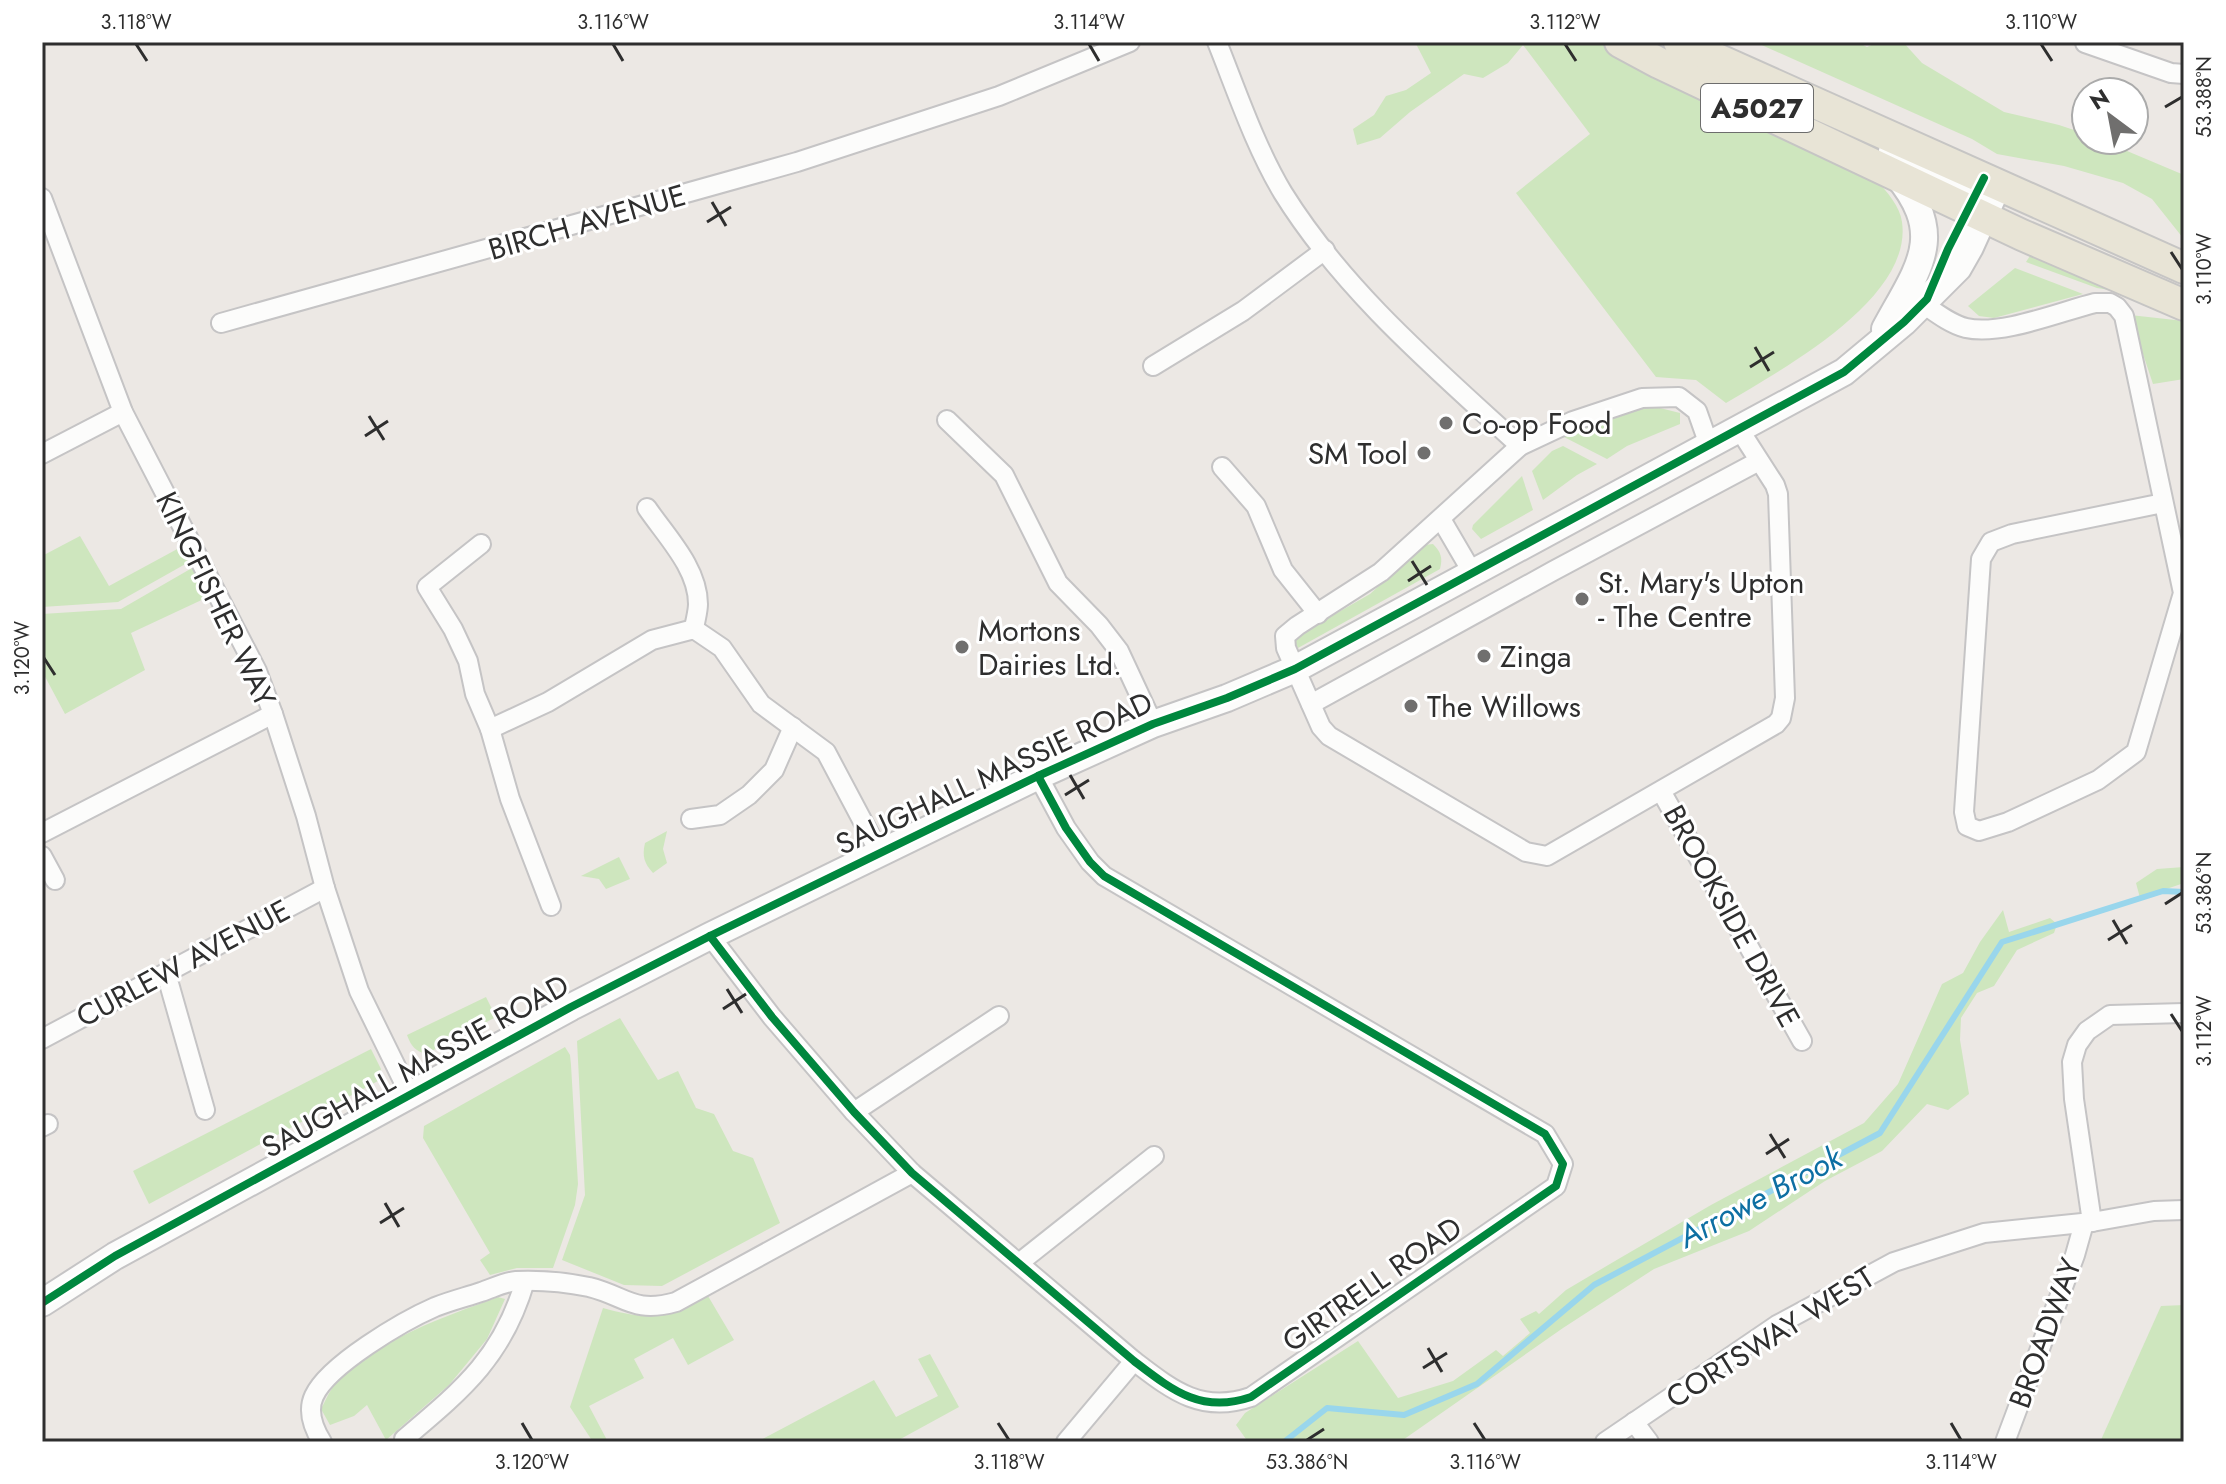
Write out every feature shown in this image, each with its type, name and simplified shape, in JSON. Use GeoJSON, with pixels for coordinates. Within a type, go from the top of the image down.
{"type":"FeatureCollection","features":[{"type":"Feature","properties":{"kind":"main road","name":"A5027"},"geometry":{"type":"LineString","coordinates":[[1620,42],[1895,173],[1983,197],[2184,268]]}},
{"type":"Feature","properties":{"kind":"main road","name":"A5027"},"geometry":{"type":"LineString","coordinates":[[1679,42],[1862,123],[1983,197],[2184,305]]}},
{"type":"Feature","properties":{"kind":"main road"},"geometry":{"type":"LineString","coordinates":[[1875,346],[1913,277],[1925,243],[1920,211],[1910,191],[1895,173]]}},
{"type":"Feature","properties":{"kind":"main road","name":"SAUGHALL MASSIE ROAD"},"geometry":{"type":"LineString","coordinates":[[42,1303],[115,1256],[571,1007],[1038,776],[1153,724],[1227,698],[1295,669],[1844,372],[1924,301],[1948,249],[1983,197]]}},
{"type":"Feature","properties":{"kind":"street","name":"BIRCH AVENUE"},"geometry":{"type":"LineString","coordinates":[[221,323],[797,162],[999,96],[1130,42]]}},
{"type":"Feature","properties":{"kind":"street"},"geometry":{"type":"LineString","coordinates":[[1217,42],[1268,165],[1284,194],[1325,250],[1380,316],[1520,446]]}},
{"type":"Feature","properties":{"kind":"street"},"geometry":{"type":"LineString","coordinates":[[2085,43],[2171,73],[2184,74]]}},
{"type":"Feature","properties":{"kind":"street","name":"KINGFISHER WAY"},"geometry":{"type":"LineString","coordinates":[[42,198],[123,412],[257,671],[306,816],[325,888],[359,991],[410,1095]]}},
{"type":"Feature","properties":{"kind":"street"},"geometry":{"type":"LineString","coordinates":[[1153,366],[1243,311],[1325,250]]}},
{"type":"Feature","properties":{"kind":"street"},"geometry":{"type":"LineString","coordinates":[[1924,301],[1965,328],[1984,329],[2021,323],[2102,302],[2117,307],[2124,316],[2183,593],[2136,752],[2098,780],[2008,822],[1979,831],[1967,826],[1964,812],[1981,559],[1991,542],[2012,534],[2163,503]]}},
{"type":"Feature","properties":{"kind":"street"},"geometry":{"type":"LineString","coordinates":[[1709,445],[1697,411],[1679,397],[1666,395],[1619,404],[1520,446],[1381,572],[1285,636],[1286,648],[1321,727],[1329,736],[1536,856],[1547,856],[1776,724],[1785,698],[1778,494],[1739,429]]}},
{"type":"Feature","properties":{"kind":"street"},"geometry":{"type":"LineString","coordinates":[[42,454],[123,412]]}},
{"type":"Feature","properties":{"kind":"street"},"geometry":{"type":"LineString","coordinates":[[947,420],[1004,475],[1044,560],[1058,583],[1099,625],[1119,651],[1153,724]]}},
{"type":"Feature","properties":{"kind":"street"},"geometry":{"type":"LineString","coordinates":[[1311,704],[1759,461]]}},
{"type":"Feature","properties":{"kind":"street"},"geometry":{"type":"LineString","coordinates":[[1222,467],[1256,506],[1283,570],[1318,614]]}},
{"type":"Feature","properties":{"kind":"street"},"geometry":{"type":"LineString","coordinates":[[647,508],[684,560],[694,580],[698,603],[694,629]]}},
{"type":"Feature","properties":{"kind":"street"},"geometry":{"type":"LineString","coordinates":[[1441,519],[1472,572]]}},
{"type":"Feature","properties":{"kind":"street"},"geometry":{"type":"LineString","coordinates":[[481,544],[427,587],[468,661],[475,694],[490,729],[510,799],[551,906]]}},
{"type":"Feature","properties":{"kind":"street"},"geometry":{"type":"LineString","coordinates":[[490,729],[548,702],[652,640],[694,629],[722,648],[761,704],[826,752],[879,852]]}},
{"type":"Feature","properties":{"kind":"street"},"geometry":{"type":"LineString","coordinates":[[42,833],[273,714]]}},
{"type":"Feature","properties":{"kind":"street"},"geometry":{"type":"LineString","coordinates":[[691,819],[720,815],[749,795],[774,770],[793,727]]}},
{"type":"Feature","properties":{"kind":"street","name":"GIRTRELL ROAD"},"geometry":{"type":"LineString","coordinates":[[710,936],[751,992],[854,1112],[912,1173],[1134,1361],[1171,1389],[1192,1399],[1232,1403],[1251,1397],[1556,1186],[1563,1164],[1545,1134],[1250,963],[1096,869],[1066,828],[1038,776]]}},
{"type":"Feature","properties":{"kind":"street","name":"BROOKSIDE DRIVE"},"geometry":{"type":"LineString","coordinates":[[1661,791],[1802,1041]]}},
{"type":"Feature","properties":{"kind":"street"},"geometry":{"type":"LineString","coordinates":[[42,856],[55,880]]}},
{"type":"Feature","properties":{"kind":"street","name":"CURLEW AVENUE"},"geometry":{"type":"LineString","coordinates":[[42,1039],[325,888]]}},
{"type":"Feature","properties":{"kind":"street"},"geometry":{"type":"LineString","coordinates":[[166,973],[205,1110]]}},
{"type":"Feature","properties":{"kind":"street"},"geometry":{"type":"LineString","coordinates":[[2088,1222],[2074,1099],[2072,1062],[2077,1045],[2087,1031],[2110,1015],[2184,1013]]}},
{"type":"Feature","properties":{"kind":"street"},"geometry":{"type":"LineString","coordinates":[[854,1112],[999,1016]]}},
{"type":"Feature","properties":{"kind":"street"},"geometry":{"type":"LineString","coordinates":[[1019,1263],[1154,1156]]}},
{"type":"Feature","properties":{"kind":"street"},"geometry":{"type":"LineString","coordinates":[[322,1442],[315,1431],[311,1407],[314,1395],[338,1367],[383,1336],[434,1307],[512,1281],[559,1282],[590,1288],[639,1307],[657,1307],[676,1302],[912,1173]]}},
{"type":"Feature","properties":{"kind":"street","name":"CORTSWAY WEST"},"geometry":{"type":"LineString","coordinates":[[1605,1442],[1777,1325],[1894,1262],[1984,1233],[2088,1222],[2154,1211],[2184,1210]]}},
{"type":"Feature","properties":{"kind":"street","name":"BROADWAY"},"geometry":{"type":"LineString","coordinates":[[2005,1442],[2088,1222]]}},
{"type":"Feature","properties":{"kind":"street"},"geometry":{"type":"LineString","coordinates":[[404,1439],[473,1378],[496,1349],[516,1310],[525,1281]]}},
{"type":"Feature","properties":{"kind":"street"},"geometry":{"type":"LineString","coordinates":[[1066,1442],[1134,1361]]}},
{"type":"Feature","properties":{"kind":"street"},"geometry":{"type":"LineString","coordinates":[[1634,1422],[1649,1442]]}},
{"type":"Feature","properties":{"kind":"green space"},"geometry":{"type":"Polygon","coordinates":[[[1415,42],[1603,42],[1877,181],[1901,216],[1900,251],[1887,278],[1866,304],[1839,329],[1809,352],[1726,403],[1696,380],[1656,377],[1516,193],[1590,134],[1523,45],[1508,63],[1483,78],[1464,74],[1410,112],[1380,138],[1357,145],[1353,129],[1374,115],[1386,96],[1406,90],[1431,73],[1415,42]]]}},
{"type":"Feature","properties":{"kind":"green space"},"geometry":{"type":"Polygon","coordinates":[[[1755,42],[1857,42],[1867,47],[1878,42],[1903,42],[1922,63],[2004,112],[2070,129],[2070,156],[2139,156],[2184,175],[2184,236],[2152,199],[2123,183],[2064,166],[1997,154],[1972,139],[1755,42]]]}},
{"type":"Feature","properties":{"kind":"green space"},"geometry":{"type":"Polygon","coordinates":[[[2033,251],[2122,292],[2097,288],[2026,262],[2033,251]]]}},
{"type":"Feature","properties":{"kind":"green space"},"geometry":{"type":"Polygon","coordinates":[[[2015,268],[2083,294],[1994,318],[1979,316],[1968,306],[2015,268]]]}},
{"type":"Feature","properties":{"kind":"green space"},"geometry":{"type":"Polygon","coordinates":[[[2130,315],[2184,321],[2184,379],[2153,384],[2130,315]]]}},
{"type":"Feature","properties":{"kind":"green space"},"geometry":{"type":"Polygon","coordinates":[[[1656,407],[1680,413],[1680,424],[1627,446],[1607,459],[1564,437],[1608,415],[1656,407]]]}},
{"type":"Feature","properties":{"kind":"green space"},"geometry":{"type":"Polygon","coordinates":[[[1563,446],[1597,464],[1543,500],[1532,471],[1552,451],[1563,446]]]}},
{"type":"Feature","properties":{"kind":"green space"},"geometry":{"type":"Polygon","coordinates":[[[1522,476],[1533,510],[1481,539],[1472,529],[1473,525],[1522,476]]]}},
{"type":"Feature","properties":{"kind":"green space"},"geometry":{"type":"Polygon","coordinates":[[[80,536],[109,586],[181,547],[189,562],[118,602],[42,607],[42,556],[80,536]]]}},
{"type":"Feature","properties":{"kind":"green space"},"geometry":{"type":"Polygon","coordinates":[[[1433,544],[1441,555],[1440,569],[1298,648],[1295,642],[1297,636],[1370,594],[1424,545],[1433,544]]]}},
{"type":"Feature","properties":{"kind":"green space"},"geometry":{"type":"Polygon","coordinates":[[[192,568],[208,597],[131,633],[145,670],[65,714],[42,671],[42,614],[121,609],[192,568]]]}},
{"type":"Feature","properties":{"kind":"green space"},"geometry":{"type":"Polygon","coordinates":[[[667,831],[663,849],[667,863],[653,873],[644,859],[645,843],[667,831]]]}},
{"type":"Feature","properties":{"kind":"green space"},"geometry":{"type":"Polygon","coordinates":[[[619,857],[630,879],[606,889],[599,879],[581,876],[619,857]]]}},
{"type":"Feature","properties":{"kind":"green space"},"geometry":{"type":"Polygon","coordinates":[[[2184,867],[2184,883],[2140,898],[2136,883],[2157,869],[2184,867]]]}},
{"type":"Feature","properties":{"kind":"green space"},"geometry":{"type":"Polygon","coordinates":[[[2003,910],[2009,932],[2050,918],[2057,924],[2054,933],[2017,950],[1994,986],[1977,993],[1961,1018],[1960,1040],[1969,1094],[1948,1110],[1927,1104],[1882,1151],[1825,1181],[1749,1231],[1654,1269],[1563,1328],[1400,1442],[1248,1442],[1236,1425],[1245,1413],[1358,1341],[1398,1398],[1453,1381],[1496,1350],[1503,1356],[1530,1333],[1520,1319],[1536,1311],[1539,1314],[1566,1290],[1711,1205],[1864,1123],[1898,1084],[1942,984],[1963,973],[2003,910]]]}},
{"type":"Feature","properties":{"kind":"green space"},"geometry":{"type":"Polygon","coordinates":[[[486,997],[496,1017],[426,1054],[412,1045],[407,1035],[486,997]]]}},
{"type":"Feature","properties":{"kind":"green space"},"geometry":{"type":"Polygon","coordinates":[[[620,1018],[658,1080],[678,1071],[696,1108],[714,1114],[733,1151],[753,1158],[780,1223],[662,1286],[624,1285],[562,1260],[585,1195],[577,1041],[620,1018]]]}},
{"type":"Feature","properties":{"kind":"green space"},"geometry":{"type":"Polygon","coordinates":[[[565,1047],[571,1065],[578,1184],[575,1205],[553,1268],[517,1268],[490,1275],[480,1260],[490,1253],[423,1138],[424,1126],[565,1047]]]}},
{"type":"Feature","properties":{"kind":"green space"},"geometry":{"type":"Polygon","coordinates":[[[371,1049],[381,1069],[378,1081],[149,1204],[133,1171],[371,1049]]]}},
{"type":"Feature","properties":{"kind":"green space"},"geometry":{"type":"Polygon","coordinates":[[[708,1296],[734,1340],[688,1365],[673,1338],[634,1359],[644,1378],[589,1406],[608,1442],[593,1442],[570,1407],[603,1308],[633,1315],[657,1315],[681,1309],[708,1296]]]}},
{"type":"Feature","properties":{"kind":"green space"},"geometry":{"type":"Polygon","coordinates":[[[498,1297],[505,1299],[487,1339],[449,1385],[386,1440],[367,1405],[354,1416],[330,1425],[321,1409],[330,1391],[372,1353],[413,1331],[498,1297]]]}},
{"type":"Feature","properties":{"kind":"green space"},"geometry":{"type":"Polygon","coordinates":[[[2184,1305],[2184,1442],[2100,1442],[2161,1306],[2184,1305]]]}},
{"type":"Feature","properties":{"kind":"green space"},"geometry":{"type":"Polygon","coordinates":[[[930,1354],[959,1407],[895,1442],[757,1442],[874,1380],[896,1417],[938,1396],[918,1359],[930,1354]]]}},
{"type":"Feature","properties":{"kind":"waterway","name":"Arrowe Brook"},"geometry":{"type":"LineString","coordinates":[[1284,1442],[1327,1408],[1404,1415],[1477,1384],[1594,1285],[1880,1133],[2002,942],[2163,891],[2184,892]]}},
{"type":"Feature","properties":{"kind":"cycle path"},"geometry":{"type":"LineString","coordinates":[[42,1303],[115,1256],[571,1007],[1038,776],[1153,724],[1227,698],[1295,669],[1844,372],[1927,299],[1984,178]]}},
{"type":"Feature","properties":{"kind":"cycle path"},"geometry":{"type":"LineString","coordinates":[[710,936],[772,1017],[854,1112],[912,1173],[1134,1361],[1175,1390],[1202,1401],[1233,1402],[1251,1397],[1556,1186],[1563,1164],[1545,1134],[1104,876],[1066,828],[1038,776]]}},
{"type":"Feature","properties":{"kind":"place","name":"Co-op Food"},"geometry":{"type":"Point","coordinates":[1446,423]}},
{"type":"Feature","properties":{"kind":"place","name":"SM Tool"},"geometry":{"type":"Point","coordinates":[1424,453]}},
{"type":"Feature","properties":{"kind":"place","name":"St. Mary's Upton - The Centre"},"geometry":{"type":"Point","coordinates":[1582,599]}},
{"type":"Feature","properties":{"kind":"place","name":"Mortons Dairies Ltd."},"geometry":{"type":"Point","coordinates":[962,647]}},
{"type":"Feature","properties":{"kind":"place","name":"Zinga"},"geometry":{"type":"Point","coordinates":[1484,656]}},
{"type":"Feature","properties":{"kind":"place","name":"The Willows"},"geometry":{"type":"Point","coordinates":[1411,706]}}]}
